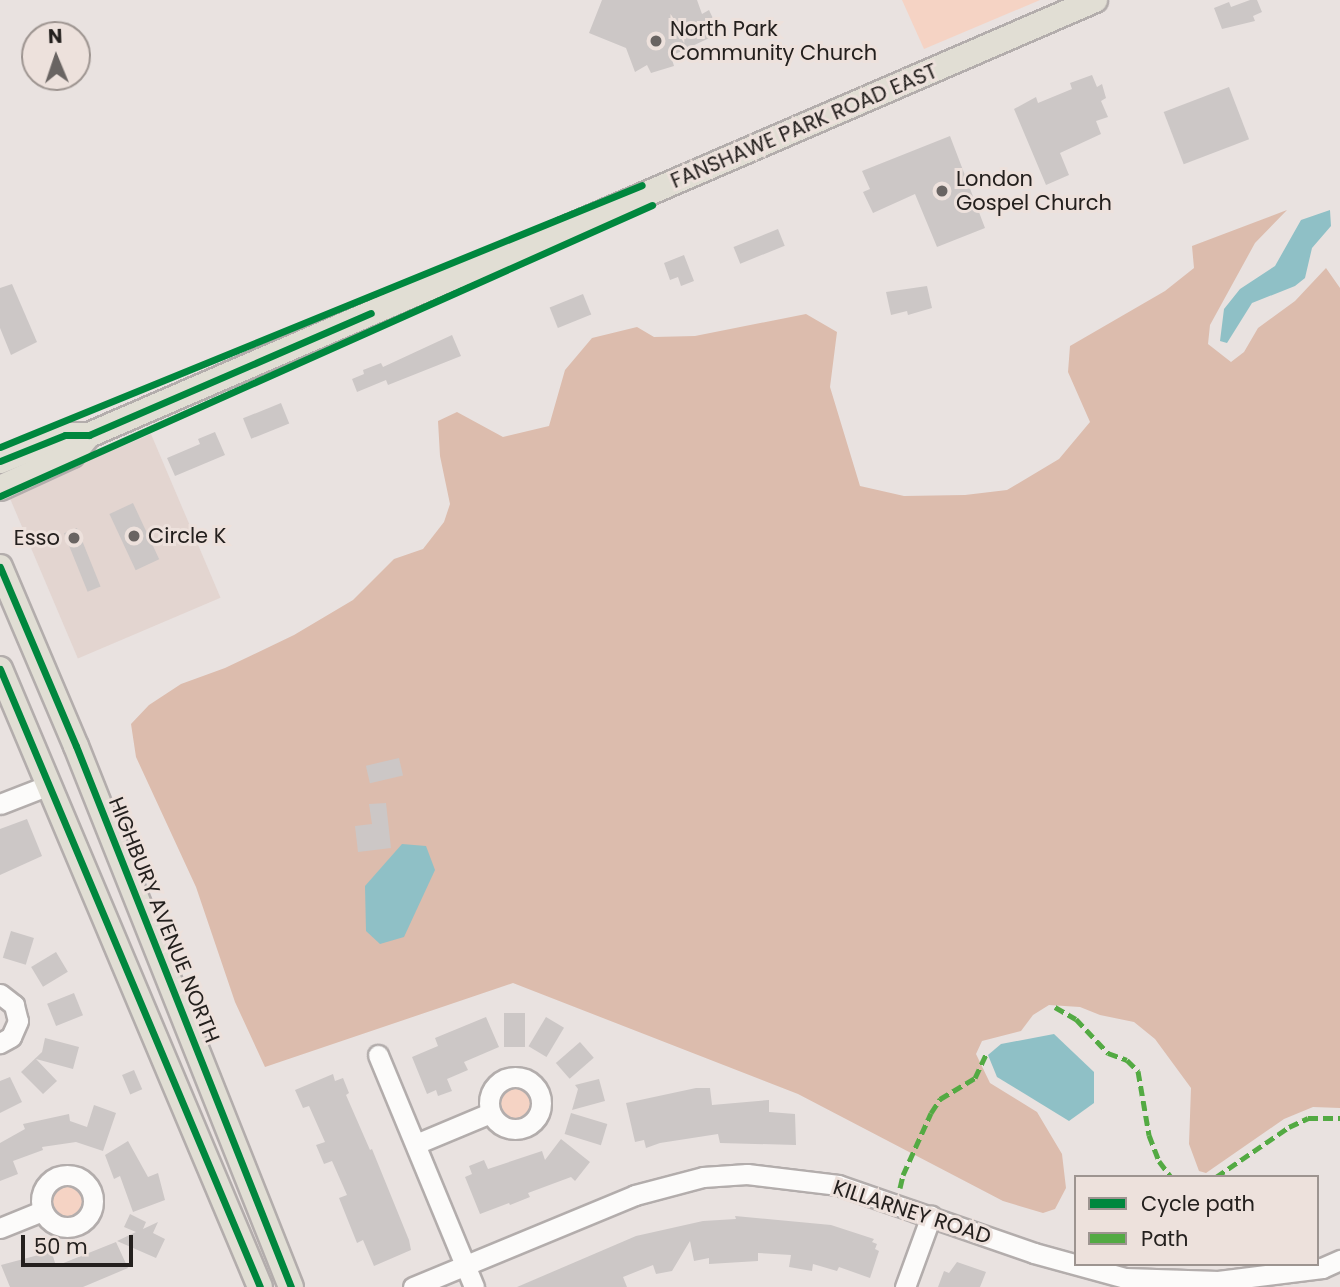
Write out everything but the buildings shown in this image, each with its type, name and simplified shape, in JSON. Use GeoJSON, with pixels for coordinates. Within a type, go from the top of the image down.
{"type":"FeatureCollection","features":[{"type":"Feature","properties":{"kind":"main road","name":"FANSHAWE PARK ROAD EAST"},"geometry":{"type":"LineString","coordinates":[[0,461],[65,435],[89,435],[1095,0]]}},
{"type":"Feature","properties":{"kind":"main road","name":"FANSHAWE PARK ROAD EAST"},"geometry":{"type":"LineString","coordinates":[[0,488],[72,455],[89,435]]}},
{"type":"Feature","properties":{"kind":"main road","name":"HIGHBURY AVENUE NORTH"},"geometry":{"type":"LineString","coordinates":[[0,567],[236,1143],[291,1287]]}},
{"type":"Feature","properties":{"kind":"main road"},"geometry":{"type":"LineString","coordinates":[[0,669],[260,1287]]}},
{"type":"Feature","properties":{"kind":"street"},"geometry":{"type":"LineString","coordinates":[[0,804],[49,785]]}},
{"type":"Feature","properties":{"kind":"street"},"geometry":{"type":"LineString","coordinates":[[0,994],[14,1005],[18,1021],[11,1037],[0,1043]]}},
{"type":"Feature","properties":{"kind":"street"},"geometry":{"type":"LineString","coordinates":[[378,1055],[474,1287]]}},
{"type":"Feature","properties":{"kind":"street"},"geometry":{"type":"LineString","coordinates":[[416,1144],[490,1112]]}},
{"type":"Feature","properties":{"kind":"street","name":"KILLARNEY ROAD"},"geometry":{"type":"LineString","coordinates":[[413,1287],[635,1195],[703,1177],[747,1174],[838,1185],[1074,1266]]}},
{"type":"Feature","properties":{"kind":"street"},"geometry":{"type":"LineString","coordinates":[[0,1228],[42,1211]]}},
{"type":"Feature","properties":{"kind":"street"},"geometry":{"type":"LineString","coordinates":[[905,1287],[931,1216]]}},
{"type":"Feature","properties":{"kind":"street"},"geometry":{"type":"LineString","coordinates":[[1327,1287],[1331,1264]]}},
{"type":"Feature","properties":{"kind":"street","name":"KILLARNEY ROAD"},"geometry":{"type":"LineString","coordinates":[[1074,1266],[1124,1282],[1218,1281],[1318,1266]]}},
{"type":"Feature","properties":{"kind":"shaded area"},"geometry":{"type":"Polygon","coordinates":[[[902,0],[1040,0],[924,49],[902,0]]]}},
{"type":"Feature","properties":{"kind":"shaded area"},"geometry":{"type":"Polygon","coordinates":[[[1287,210],[1255,243],[1210,325],[1208,344],[1231,362],[1244,352],[1258,328],[1295,301],[1326,268],[1340,288],[1340,1108],[1313,1107],[1284,1119],[1206,1173],[1199,1171],[1189,1144],[1191,1088],[1155,1039],[1134,1022],[1100,1015],[1080,1007],[1049,1005],[1033,1015],[1021,1031],[982,1041],[976,1054],[990,1083],[1037,1112],[1062,1154],[1066,1188],[1055,1209],[1043,1213],[1003,1201],[798,1094],[513,983],[265,1067],[235,1002],[196,887],[136,757],[131,724],[149,705],[181,684],[225,668],[294,635],[353,600],[394,559],[423,549],[444,522],[450,504],[440,456],[438,421],[457,412],[503,437],[549,426],[565,370],[592,338],[637,327],[654,337],[695,336],[806,314],[837,332],[830,387],[860,486],[904,496],[965,495],[1007,490],[1059,459],[1090,422],[1068,372],[1070,346],[1165,291],[1194,268],[1192,246],[1287,210]]]}},
{"type":"Feature","properties":{"kind":"shaded area"},"geometry":{"type":"Polygon","coordinates":[[[151,434],[221,598],[78,658],[8,495],[151,434]]]}},
{"type":"Feature","properties":{"kind":"shaded area"},"geometry":{"type":"Polygon","coordinates":[[[514,1085],[527,1090],[532,1103],[527,1116],[514,1121],[501,1116],[496,1103],[501,1090],[514,1085]]]}},
{"type":"Feature","properties":{"kind":"shaded area"},"geometry":{"type":"Polygon","coordinates":[[[67,1183],[80,1188],[85,1201],[80,1214],[67,1219],[54,1214],[49,1201],[54,1188],[67,1183]]]}},
{"type":"Feature","properties":{"kind":"water"},"geometry":{"type":"Polygon","coordinates":[[[1330,210],[1331,226],[1312,248],[1305,278],[1295,286],[1252,303],[1227,343],[1220,341],[1224,309],[1240,289],[1275,266],[1301,220],[1330,210]]]}},
{"type":"Feature","properties":{"kind":"water"},"geometry":{"type":"Polygon","coordinates":[[[402,844],[426,846],[435,870],[404,937],[380,944],[366,931],[365,886],[402,844]]]}},
{"type":"Feature","properties":{"kind":"water"},"geometry":{"type":"Polygon","coordinates":[[[1054,1034],[1094,1072],[1094,1103],[1069,1121],[997,1077],[988,1055],[1001,1044],[1054,1034]]]}},
{"type":"Feature","properties":{"kind":"marked path"},"geometry":{"type":"LineString","coordinates":[[1055,1007],[1076,1019],[1108,1053],[1127,1060],[1138,1071],[1149,1135],[1159,1161],[1170,1175]]}},
{"type":"Feature","properties":{"kind":"marked path"},"geometry":{"type":"LineString","coordinates":[[900,1188],[903,1175],[931,1113],[940,1099],[975,1078],[987,1052]]}},
{"type":"Feature","properties":{"kind":"marked path"},"geometry":{"type":"LineString","coordinates":[[1219,1175],[1289,1127],[1308,1118],[1340,1118]]}},
{"type":"Feature","properties":{"kind":"cycle path"},"geometry":{"type":"LineString","coordinates":[[0,447],[642,185]]}},
{"type":"Feature","properties":{"kind":"cycle path"},"geometry":{"type":"LineString","coordinates":[[0,496],[652,205]]}},
{"type":"Feature","properties":{"kind":"cycle path"},"geometry":{"type":"LineString","coordinates":[[0,461],[65,435],[89,435],[371,313]]}},
{"type":"Feature","properties":{"kind":"cycle path"},"geometry":{"type":"LineString","coordinates":[[0,567],[76,746],[291,1287]]}},
{"type":"Feature","properties":{"kind":"cycle path"},"geometry":{"type":"LineString","coordinates":[[0,669],[260,1287]]}},
{"type":"Feature","properties":{"kind":"place","name":"North Park Community Church"},"geometry":{"type":"Point","coordinates":[656,41]}},
{"type":"Feature","properties":{"kind":"place","name":"London Gospel Church"},"geometry":{"type":"Point","coordinates":[942,191]}},
{"type":"Feature","properties":{"kind":"place","name":"Circle K"},"geometry":{"type":"Point","coordinates":[134,536]}},
{"type":"Feature","properties":{"kind":"place","name":"Esso"},"geometry":{"type":"Point","coordinates":[74,538]}}]}
